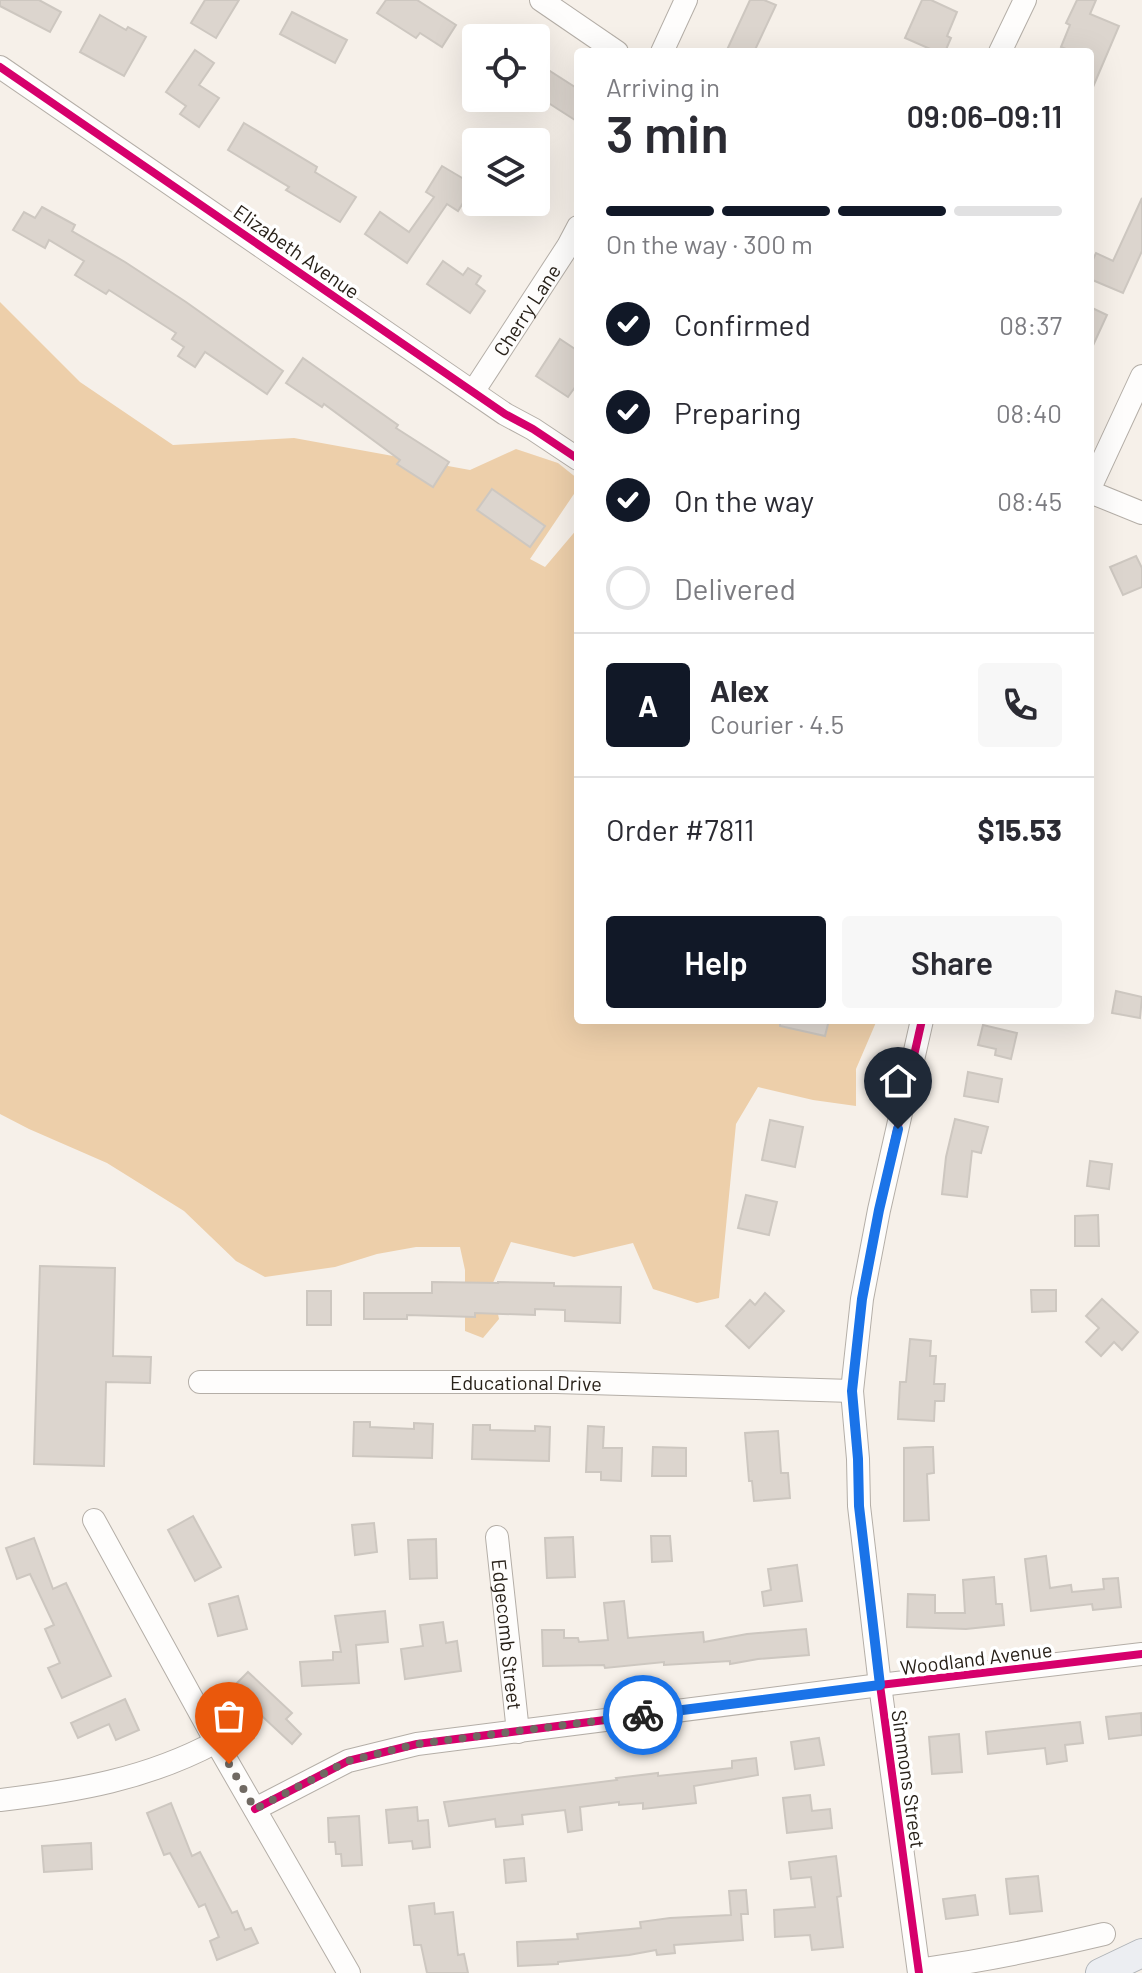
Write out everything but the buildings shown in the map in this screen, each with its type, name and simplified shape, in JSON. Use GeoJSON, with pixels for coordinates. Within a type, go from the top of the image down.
{"type":"FeatureCollection","features":[{"type":"Feature","properties":{"kind":"main road"},"geometry":{"type":"LineString","coordinates":[[1100,1973],[1142,1953]]}},
{"type":"Feature","properties":{"kind":"street"},"geometry":{"type":"LineString","coordinates":[[541,0],[611,48]]}},
{"type":"Feature","properties":{"kind":"street"},"geometry":{"type":"LineString","coordinates":[[664,48],[686,0]]}},
{"type":"Feature","properties":{"kind":"street"},"geometry":{"type":"LineString","coordinates":[[1002,48],[1025,0]]}},
{"type":"Feature","properties":{"kind":"street","name":"Elizabeth Avenue"},"geometry":{"type":"LineString","coordinates":[[0,67],[505,414],[574,456]]}},
{"type":"Feature","properties":{"kind":"street","name":"Cherry Lane"},"geometry":{"type":"LineString","coordinates":[[473,392],[574,235]]}},
{"type":"Feature","properties":{"kind":"street"},"geometry":{"type":"LineString","coordinates":[[1094,481],[1142,376]]}},
{"type":"Feature","properties":{"kind":"street"},"geometry":{"type":"LineString","coordinates":[[1094,492],[1142,513]]}},
{"type":"Feature","properties":{"kind":"street","name":"Simmons Street"},"geometry":{"type":"LineString","coordinates":[[919,1972],[859,1506],[852,1391],[865,1284],[921,1024]]}},
{"type":"Feature","properties":{"kind":"street","name":"Educational Drive"},"geometry":{"type":"LineString","coordinates":[[200,1382],[556,1382],[852,1391]]}},
{"type":"Feature","properties":{"kind":"street"},"geometry":{"type":"LineString","coordinates":[[94,1520],[216,1742],[349,1973]]}},
{"type":"Feature","properties":{"kind":"street","name":"Edgecomb Street"},"geometry":{"type":"LineString","coordinates":[[497,1537],[518,1732]]}},
{"type":"Feature","properties":{"kind":"street","name":"Woodland Avenue"},"geometry":{"type":"LineString","coordinates":[[255,1809],[348,1761],[417,1744],[1142,1654]]}},
{"type":"Feature","properties":{"kind":"street"},"geometry":{"type":"LineString","coordinates":[[0,1800],[71,1791],[124,1779],[160,1768],[216,1742]]}},
{"type":"Feature","properties":{"kind":"street"},"geometry":{"type":"LineString","coordinates":[[919,1972],[1035,1951],[1104,1934]]}},
{"type":"Feature","properties":{"kind":"shaded area"},"geometry":{"type":"Polygon","coordinates":[[[0,302],[80,382],[173,445],[294,438],[470,470],[516,449],[558,463],[574,476],[574,494],[530,559],[545,567],[574,533],[574,1024],[875,1024],[856,1069],[856,1106],[758,1087],[736,1124],[719,1298],[697,1303],[653,1289],[633,1243],[574,1257],[511,1242],[492,1285],[499,1319],[483,1338],[465,1331],[465,1270],[460,1247],[416,1247],[377,1254],[335,1267],[265,1277],[236,1261],[184,1211],[107,1163],[0,1114],[0,302]]]}},
{"type":"Feature","properties":{"kind":"cycle path"},"geometry":{"type":"LineString","coordinates":[[0,67],[505,414],[574,456]]}},
{"type":"Feature","properties":{"kind":"cycle path"},"geometry":{"type":"LineString","coordinates":[[919,1973],[859,1506],[852,1391],[862,1299],[921,1024]]}},
{"type":"Feature","properties":{"kind":"cycle path"},"geometry":{"type":"LineString","coordinates":[[255,1809],[348,1761],[417,1744],[1142,1654]]}},
{"type":"Feature","properties":{"kind":"way so far"},"geometry":{"type":"LineString","coordinates":[[229,1764],[255,1809],[348,1761],[417,1744],[643,1715]]}},
{"type":"Feature","properties":{"kind":"route"},"geometry":{"type":"LineString","coordinates":[[643,1715],[880,1685],[859,1506],[852,1391],[862,1299],[898,1129]]}}]}
